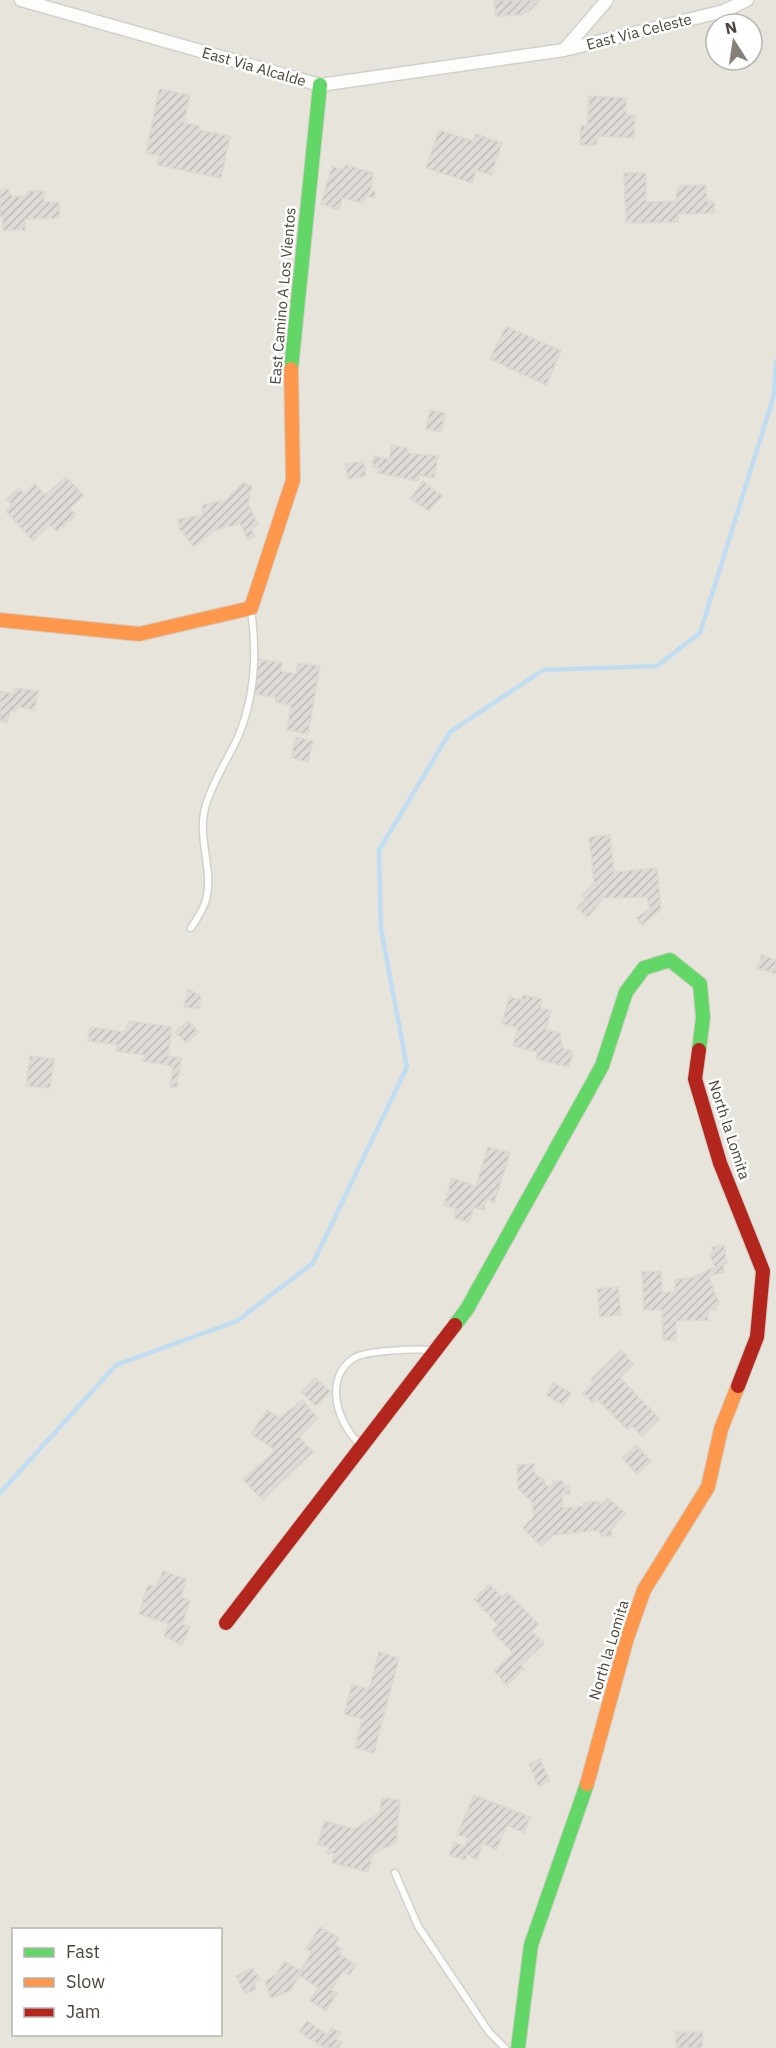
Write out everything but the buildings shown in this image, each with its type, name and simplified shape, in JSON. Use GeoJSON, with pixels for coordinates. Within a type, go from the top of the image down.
{"type":"FeatureCollection","features":[{"type":"Feature","properties":{"kind":"street","name":"East Via Alcalde"},"geometry":{"type":"LineString","coordinates":[[21,0],[320,85],[564,50]]}},
{"type":"Feature","properties":{"kind":"street"},"geometry":{"type":"LineString","coordinates":[[564,50],[607,0]]}},
{"type":"Feature","properties":{"kind":"street","name":"East Via Celeste"},"geometry":{"type":"LineString","coordinates":[[564,50],[724,11],[747,0]]}},
{"type":"Feature","properties":{"kind":"street","name":"East Camino A Los Vientos"},"geometry":{"type":"LineString","coordinates":[[251,608],[293,480],[291,372],[320,85]]}},
{"type":"Feature","properties":{"kind":"street"},"geometry":{"type":"LineString","coordinates":[[0,620],[139,634],[251,608]]}},
{"type":"Feature","properties":{"kind":"street","name":"North la Lomita"},"geometry":{"type":"LineString","coordinates":[[226,1623],[467,1309],[602,1066],[626,992],[644,968],[670,960],[700,984],[703,1017],[695,1079],[720,1163],[764,1271],[757,1337],[721,1429],[708,1487],[644,1590],[627,1638],[588,1782],[531,1945],[518,2048]]}},
{"type":"Feature","properties":{"kind":"lane"},"geometry":{"type":"LineString","coordinates":[[191,928],[206,899],[208,884],[201,832],[205,809],[213,785],[238,736],[247,710],[254,661],[251,608]]}},
{"type":"Feature","properties":{"kind":"lane"},"geometry":{"type":"LineString","coordinates":[[363,1447],[353,1438],[342,1420],[336,1401],[337,1382],[342,1368],[356,1357],[411,1349],[435,1351]]}},
{"type":"Feature","properties":{"kind":"lane"},"geometry":{"type":"LineString","coordinates":[[395,1873],[418,1926],[489,2032],[505,2048]]}},
{"type":"Feature","properties":{"kind":"shaded area"},"geometry":{"type":"Polygon","coordinates":[[[0,0],[776,0],[776,2048],[0,2048],[0,0]]]}},
{"type":"Feature","properties":{"kind":"waterway"},"geometry":{"type":"LineString","coordinates":[[0,1493],[116,1365],[237,1321],[313,1263],[407,1067],[381,929],[379,850],[450,732],[543,670],[657,666],[700,633],[774,395],[776,361]]}},
{"type":"Feature","properties":{"kind":"traffic: fast"},"geometry":{"type":"LineString","coordinates":[[291,369],[320,85]]}},
{"type":"Feature","properties":{"kind":"traffic: fast"},"geometry":{"type":"LineString","coordinates":[[455,1325],[467,1309],[602,1066],[626,992],[644,968],[670,960],[700,984],[703,1017],[699,1050]]}},
{"type":"Feature","properties":{"kind":"traffic: fast"},"geometry":{"type":"LineString","coordinates":[[518,2048],[531,1945],[587,1784]]}},
{"type":"Feature","properties":{"kind":"traffic: slow"},"geometry":{"type":"LineString","coordinates":[[0,620],[139,634],[251,608],[293,480],[291,369]]}},
{"type":"Feature","properties":{"kind":"traffic: slow"},"geometry":{"type":"LineString","coordinates":[[587,1784],[627,1638],[644,1590],[708,1487],[721,1429],[738,1386]]}},
{"type":"Feature","properties":{"kind":"traffic: jam"},"geometry":{"type":"LineString","coordinates":[[699,1050],[695,1079],[720,1163],[763,1271],[757,1337],[738,1386]]}},
{"type":"Feature","properties":{"kind":"traffic: jam"},"geometry":{"type":"LineString","coordinates":[[226,1623],[455,1325]]}}]}
